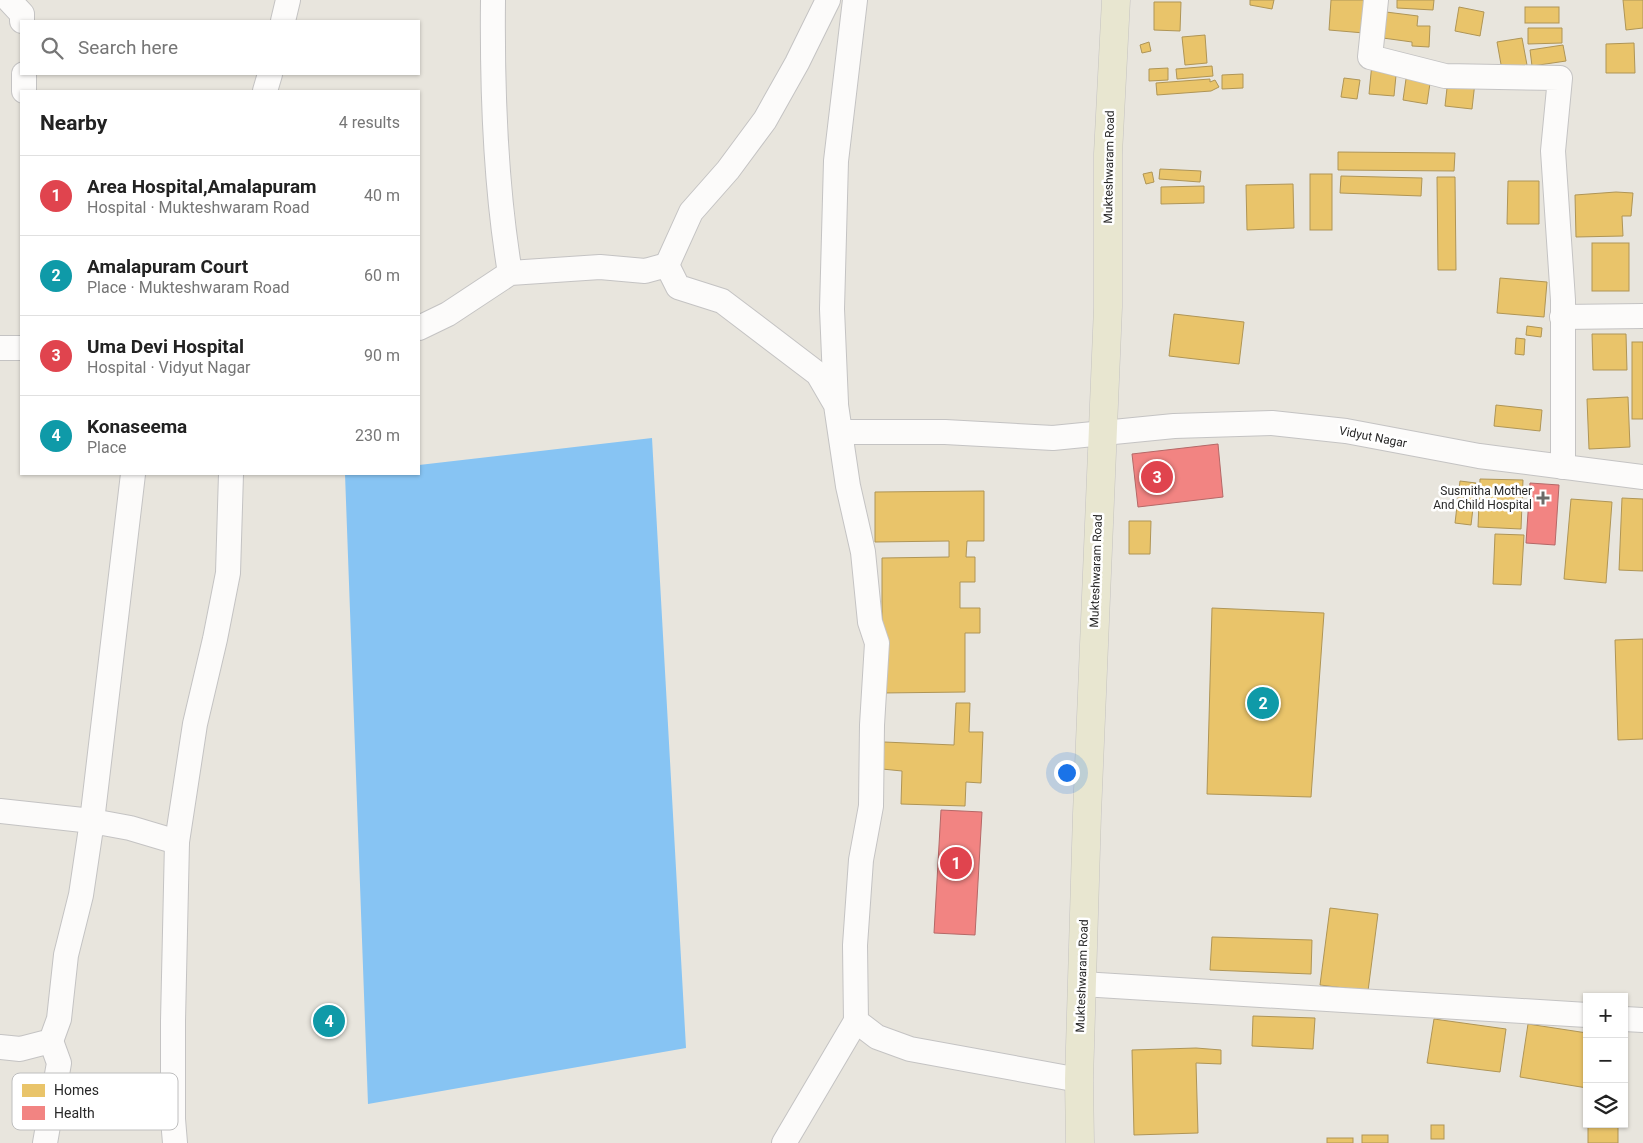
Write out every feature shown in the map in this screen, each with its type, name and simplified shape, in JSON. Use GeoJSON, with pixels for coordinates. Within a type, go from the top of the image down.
{"type":"FeatureCollection","features":[{"type":"Feature","properties":{"kind":"main road","name":"Mukteshwaram Road"},"geometry":{"type":"LineString","coordinates":[[1080,1143],[1079,1080],[1082,984],[1108,306],[1108,154],[1116,0]]}},
{"type":"Feature","properties":{"kind":"street"},"geometry":{"type":"LineString","coordinates":[[9,0],[22,14],[22,20]]}},
{"type":"Feature","properties":{"kind":"street"},"geometry":{"type":"LineString","coordinates":[[283,20],[288,0]]}},
{"type":"Feature","properties":{"kind":"street"},"geometry":{"type":"LineString","coordinates":[[493,0],[492,57],[501,216],[510,273]]}},
{"type":"Feature","properties":{"kind":"street"},"geometry":{"type":"LineString","coordinates":[[667,265],[691,212],[728,170],[765,120],[797,63],[828,0]]}},
{"type":"Feature","properties":{"kind":"street"},"geometry":{"type":"LineString","coordinates":[[784,1143],[856,1021],[855,945],[862,860],[872,806],[872,725],[878,643],[870,622],[864,552],[848,486],[836,405],[832,309],[836,161],[855,0]]}},
{"type":"Feature","properties":{"kind":"street"},"geometry":{"type":"LineString","coordinates":[[1376,0],[1370,56],[1445,76],[1560,78],[1553,151],[1562,317],[1563,467]]}},
{"type":"Feature","properties":{"kind":"street"},"geometry":{"type":"LineString","coordinates":[[24,75],[24,90]]}},
{"type":"Feature","properties":{"kind":"street"},"geometry":{"type":"LineString","coordinates":[[265,90],[270,75]]}},
{"type":"Feature","properties":{"kind":"street"},"geometry":{"type":"LineString","coordinates":[[420,328],[448,314],[510,273],[600,267],[645,271],[667,265]]}},
{"type":"Feature","properties":{"kind":"street"},"geometry":{"type":"LineString","coordinates":[[667,265],[678,287],[722,301],[818,374],[836,405]]}},
{"type":"Feature","properties":{"kind":"street"},"geometry":{"type":"LineString","coordinates":[[1562,317],[1643,316]]}},
{"type":"Feature","properties":{"kind":"street"},"geometry":{"type":"LineString","coordinates":[[0,348],[20,348]]}},
{"type":"Feature","properties":{"kind":"street","name":"Vidyut Nagar"},"geometry":{"type":"LineString","coordinates":[[840,432],[945,432],[1053,438],[1174,426],[1272,423],[1346,430],[1470,454],[1643,477]]}},
{"type":"Feature","properties":{"kind":"street"},"geometry":{"type":"LineString","coordinates":[[57,1073],[59,1063],[51,1041],[59,1019],[66,955],[81,895],[92,821],[133,475]]}},
{"type":"Feature","properties":{"kind":"street"},"geometry":{"type":"LineString","coordinates":[[173,1073],[177,842],[195,724],[216,639],[228,574],[231,475]]}},
{"type":"Feature","properties":{"kind":"street"},"geometry":{"type":"LineString","coordinates":[[0,811],[92,821],[130,828],[177,842]]}},
{"type":"Feature","properties":{"kind":"street"},"geometry":{"type":"LineString","coordinates":[[1082,984],[1583,1015]]}},
{"type":"Feature","properties":{"kind":"street"},"geometry":{"type":"LineString","coordinates":[[1628,1019],[1643,1020]]}},
{"type":"Feature","properties":{"kind":"street"},"geometry":{"type":"LineString","coordinates":[[856,1021],[877,1037],[910,1049],[1079,1080]]}},
{"type":"Feature","properties":{"kind":"street"},"geometry":{"type":"LineString","coordinates":[[0,1047],[20,1049],[51,1041]]}},
{"type":"Feature","properties":{"kind":"street"},"geometry":{"type":"LineString","coordinates":[[46,1143],[48,1130]]}},
{"type":"Feature","properties":{"kind":"street"},"geometry":{"type":"LineString","coordinates":[[174,1130],[175,1143]]}},
{"type":"Feature","properties":{"kind":"water"},"geometry":{"type":"Polygon","coordinates":[[[652,438],[686,1048],[368,1104],[345,475],[420,475],[420,465],[652,438]]]}},
{"type":"Feature","properties":{"kind":"building: Homes"},"geometry":{"type":"Polygon","coordinates":[[[1250,0],[1274,0],[1272,9],[1250,5],[1250,0]]]}},
{"type":"Feature","properties":{"kind":"building: Homes"},"geometry":{"type":"Polygon","coordinates":[[[1331,0],[1367,0],[1364,33],[1329,30],[1331,0]]]}},
{"type":"Feature","properties":{"kind":"building: Homes"},"geometry":{"type":"Polygon","coordinates":[[[1397,0],[1434,0],[1433,10],[1397,8],[1397,0]]]}},
{"type":"Feature","properties":{"kind":"building: Homes"},"geometry":{"type":"Polygon","coordinates":[[[1623,0],[1643,0],[1643,28],[1626,30],[1623,0]]]}},
{"type":"Feature","properties":{"kind":"building: Homes"},"geometry":{"type":"Polygon","coordinates":[[[1154,2],[1181,2],[1180,31],[1154,30],[1154,2]]]}},
{"type":"Feature","properties":{"kind":"building: Homes"},"geometry":{"type":"Polygon","coordinates":[[[1459,7],[1484,12],[1480,36],[1455,31],[1459,7]]]}},
{"type":"Feature","properties":{"kind":"building: Homes"},"geometry":{"type":"Polygon","coordinates":[[[1525,7],[1559,7],[1559,23],[1525,23],[1525,7]]]}},
{"type":"Feature","properties":{"kind":"building: Homes"},"geometry":{"type":"Polygon","coordinates":[[[1386,12],[1418,16],[1417,26],[1430,26],[1429,47],[1412,46],[1412,42],[1383,38],[1386,12]]]}},
{"type":"Feature","properties":{"kind":"building: Homes"},"geometry":{"type":"Polygon","coordinates":[[[1528,28],[1562,28],[1562,43],[1528,44],[1528,28]]]}},
{"type":"Feature","properties":{"kind":"building: Homes"},"geometry":{"type":"Polygon","coordinates":[[[1205,35],[1207,63],[1185,65],[1182,37],[1205,35]]]}},
{"type":"Feature","properties":{"kind":"building: Homes"},"geometry":{"type":"Polygon","coordinates":[[[1522,38],[1527,65],[1502,70],[1497,42],[1522,38]]]}},
{"type":"Feature","properties":{"kind":"building: Homes"},"geometry":{"type":"Polygon","coordinates":[[[1149,42],[1151,51],[1142,53],[1140,45],[1149,42]]]}},
{"type":"Feature","properties":{"kind":"building: Homes"},"geometry":{"type":"Polygon","coordinates":[[[1634,43],[1635,73],[1606,73],[1606,44],[1634,43]]]}},
{"type":"Feature","properties":{"kind":"building: Homes"},"geometry":{"type":"Polygon","coordinates":[[[1563,45],[1566,61],[1532,66],[1530,50],[1563,45]]]}},
{"type":"Feature","properties":{"kind":"building: Homes"},"geometry":{"type":"Polygon","coordinates":[[[1372,63],[1397,65],[1394,96],[1369,94],[1372,63]]]}},
{"type":"Feature","properties":{"kind":"building: Homes"},"geometry":{"type":"Polygon","coordinates":[[[1212,66],[1213,76],[1177,79],[1176,69],[1212,66]]]}},
{"type":"Feature","properties":{"kind":"building: Homes"},"geometry":{"type":"Polygon","coordinates":[[[1168,68],[1168,80],[1149,81],[1149,69],[1168,68]]]}},
{"type":"Feature","properties":{"kind":"building: Homes"},"geometry":{"type":"Polygon","coordinates":[[[1407,72],[1431,76],[1427,104],[1403,100],[1407,72]]]}},
{"type":"Feature","properties":{"kind":"building: Homes"},"geometry":{"type":"Polygon","coordinates":[[[1243,74],[1243,88],[1222,89],[1222,75],[1243,74]]]}},
{"type":"Feature","properties":{"kind":"building: Homes"},"geometry":{"type":"Polygon","coordinates":[[[1344,78],[1360,80],[1357,99],[1341,97],[1344,78]]]}},
{"type":"Feature","properties":{"kind":"building: Homes"},"geometry":{"type":"Polygon","coordinates":[[[1210,79],[1210,82],[1215,80],[1219,87],[1211,91],[1157,95],[1156,83],[1210,79]]]}},
{"type":"Feature","properties":{"kind":"building: Homes"},"geometry":{"type":"Polygon","coordinates":[[[1448,79],[1475,82],[1472,109],[1445,106],[1448,79]]]}},
{"type":"Feature","properties":{"kind":"building: Homes"},"geometry":{"type":"Polygon","coordinates":[[[1338,152],[1455,153],[1454,171],[1338,170],[1338,152]]]}},
{"type":"Feature","properties":{"kind":"building: Homes"},"geometry":{"type":"Polygon","coordinates":[[[1160,169],[1201,171],[1200,182],[1159,179],[1160,169]]]}},
{"type":"Feature","properties":{"kind":"building: Homes"},"geometry":{"type":"Polygon","coordinates":[[[1152,172],[1154,182],[1146,184],[1143,174],[1152,172]]]}},
{"type":"Feature","properties":{"kind":"building: Homes"},"geometry":{"type":"Polygon","coordinates":[[[1310,174],[1332,174],[1332,230],[1310,230],[1310,174]]]}},
{"type":"Feature","properties":{"kind":"building: Homes"},"geometry":{"type":"Polygon","coordinates":[[[1341,176],[1422,178],[1421,196],[1340,193],[1341,176]]]}},
{"type":"Feature","properties":{"kind":"building: Homes"},"geometry":{"type":"Polygon","coordinates":[[[1437,177],[1455,177],[1456,270],[1438,270],[1437,177]]]}},
{"type":"Feature","properties":{"kind":"building: Homes"},"geometry":{"type":"Polygon","coordinates":[[[1508,181],[1539,181],[1539,224],[1507,224],[1508,181]]]}},
{"type":"Feature","properties":{"kind":"building: Homes"},"geometry":{"type":"Polygon","coordinates":[[[1293,184],[1294,228],[1247,230],[1246,185],[1293,184]]]}},
{"type":"Feature","properties":{"kind":"building: Homes"},"geometry":{"type":"Polygon","coordinates":[[[1204,186],[1204,203],[1161,204],[1161,187],[1204,186]]]}},
{"type":"Feature","properties":{"kind":"building: Homes"},"geometry":{"type":"Polygon","coordinates":[[[1616,192],[1633,193],[1631,216],[1622,216],[1623,236],[1576,237],[1575,195],[1616,192]]]}},
{"type":"Feature","properties":{"kind":"building: Homes"},"geometry":{"type":"Polygon","coordinates":[[[1592,243],[1629,243],[1629,291],[1592,291],[1592,243]]]}},
{"type":"Feature","properties":{"kind":"building: Homes"},"geometry":{"type":"Polygon","coordinates":[[[1500,278],[1547,282],[1544,317],[1497,313],[1500,278]]]}},
{"type":"Feature","properties":{"kind":"building: Homes"},"geometry":{"type":"Polygon","coordinates":[[[1174,314],[1244,322],[1239,364],[1169,356],[1174,314]]]}},
{"type":"Feature","properties":{"kind":"building: Homes"},"geometry":{"type":"Polygon","coordinates":[[[1527,326],[1542,328],[1541,337],[1526,335],[1527,326]]]}},
{"type":"Feature","properties":{"kind":"building: Homes"},"geometry":{"type":"Polygon","coordinates":[[[1592,334],[1626,334],[1627,370],[1593,370],[1592,334]]]}},
{"type":"Feature","properties":{"kind":"building: Homes"},"geometry":{"type":"Polygon","coordinates":[[[1516,338],[1525,339],[1524,355],[1515,354],[1516,338]]]}},
{"type":"Feature","properties":{"kind":"building: Homes"},"geometry":{"type":"Polygon","coordinates":[[[1632,342],[1643,342],[1643,419],[1632,419],[1632,342]]]}},
{"type":"Feature","properties":{"kind":"building: Homes"},"geometry":{"type":"Polygon","coordinates":[[[1628,397],[1630,447],[1589,449],[1587,399],[1628,397]]]}},
{"type":"Feature","properties":{"kind":"building: Homes"},"geometry":{"type":"Polygon","coordinates":[[[1496,405],[1542,410],[1540,431],[1494,426],[1496,405]]]}},
{"type":"Feature","properties":{"kind":"building: Homes"},"geometry":{"type":"Polygon","coordinates":[[[1480,479],[1523,480],[1521,529],[1478,527],[1480,479]]]}},
{"type":"Feature","properties":{"kind":"building: Homes"},"geometry":{"type":"Polygon","coordinates":[[[1460,481],[1476,483],[1471,525],[1455,523],[1460,481]]]}},
{"type":"Feature","properties":{"kind":"building: Homes"},"geometry":{"type":"Polygon","coordinates":[[[984,491],[984,541],[967,541],[966,557],[975,557],[975,582],[960,582],[960,608],[980,608],[980,633],[965,633],[965,692],[882,693],[882,558],[949,557],[949,541],[875,542],[875,492],[984,491]]]}},
{"type":"Feature","properties":{"kind":"building: Homes"},"geometry":{"type":"Polygon","coordinates":[[[1622,498],[1643,499],[1643,571],[1619,570],[1622,498]]]}},
{"type":"Feature","properties":{"kind":"building: Homes"},"geometry":{"type":"Polygon","coordinates":[[[1571,499],[1612,502],[1606,583],[1564,579],[1571,499]]]}},
{"type":"Feature","properties":{"kind":"building: Homes"},"geometry":{"type":"Polygon","coordinates":[[[1129,521],[1151,521],[1150,554],[1129,554],[1129,521]]]}},
{"type":"Feature","properties":{"kind":"building: Homes"},"geometry":{"type":"Polygon","coordinates":[[[1495,534],[1524,535],[1521,585],[1493,584],[1495,534]]]}},
{"type":"Feature","properties":{"kind":"building: Homes"},"geometry":{"type":"Polygon","coordinates":[[[1212,608],[1324,613],[1311,797],[1207,794],[1212,608]]]}},
{"type":"Feature","properties":{"kind":"building: Homes"},"geometry":{"type":"Polygon","coordinates":[[[1643,639],[1643,739],[1618,740],[1615,640],[1643,639]]]}},
{"type":"Feature","properties":{"kind":"building: Homes"},"geometry":{"type":"Polygon","coordinates":[[[956,703],[970,703],[969,732],[983,732],[981,783],[966,782],[965,806],[901,804],[902,771],[882,769],[884,742],[954,745],[956,703]]]}},
{"type":"Feature","properties":{"kind":"building: Homes"},"geometry":{"type":"Polygon","coordinates":[[[1330,908],[1378,914],[1368,991],[1320,985],[1330,908]]]}},
{"type":"Feature","properties":{"kind":"building: Homes"},"geometry":{"type":"Polygon","coordinates":[[[1212,937],[1312,940],[1311,974],[1210,970],[1212,937]]]}},
{"type":"Feature","properties":{"kind":"building: Homes"},"geometry":{"type":"Polygon","coordinates":[[[1253,1016],[1315,1018],[1313,1049],[1252,1046],[1253,1016]]]}},
{"type":"Feature","properties":{"kind":"building: Homes"},"geometry":{"type":"Polygon","coordinates":[[[1434,1019],[1506,1029],[1500,1072],[1427,1063],[1434,1019]]]}},
{"type":"Feature","properties":{"kind":"building: Homes"},"geometry":{"type":"Polygon","coordinates":[[[1528,1024],[1583,1032],[1583,1087],[1520,1077],[1528,1024]]]}},
{"type":"Feature","properties":{"kind":"building: Homes"},"geometry":{"type":"Polygon","coordinates":[[[1196,1048],[1221,1050],[1221,1064],[1196,1063],[1198,1133],[1134,1135],[1132,1050],[1196,1048]]]}},
{"type":"Feature","properties":{"kind":"building: Homes"},"geometry":{"type":"Polygon","coordinates":[[[1431,1125],[1444,1125],[1444,1139],[1431,1139],[1431,1125]]]}},
{"type":"Feature","properties":{"kind":"building: Homes"},"geometry":{"type":"Polygon","coordinates":[[[1588,1128],[1618,1128],[1618,1143],[1588,1143],[1588,1128]]]}},
{"type":"Feature","properties":{"kind":"building: Homes"},"geometry":{"type":"Polygon","coordinates":[[[1362,1135],[1388,1135],[1388,1143],[1362,1143],[1362,1135]]]}},
{"type":"Feature","properties":{"kind":"building: Homes"},"geometry":{"type":"Polygon","coordinates":[[[1327,1138],[1353,1138],[1353,1143],[1327,1143],[1327,1138]]]}},
{"type":"Feature","properties":{"kind":"building: Health"},"geometry":{"type":"Polygon","coordinates":[[[1218,444],[1223,497],[1138,507],[1132,454],[1218,444]]]}},
{"type":"Feature","properties":{"kind":"building: Health"},"geometry":{"type":"Polygon","coordinates":[[[1530,483],[1559,485],[1555,545],[1526,543],[1530,483]]]}},
{"type":"Feature","properties":{"kind":"building: Health"},"geometry":{"type":"Polygon","coordinates":[[[941,810],[982,812],[975,935],[934,933],[941,810]]]}},
{"type":"Feature","properties":{"kind":"place","name":"Uma Devi Hospital"},"geometry":{"type":"Point","coordinates":[1157,477]}},
{"type":"Feature","properties":{"kind":"place","name":"Susmitha Mother And Child Hospital"},"geometry":{"type":"Point","coordinates":[1543,498]}},
{"type":"Feature","properties":{"kind":"place","name":"Amalapuram Court"},"geometry":{"type":"Point","coordinates":[1263,703]}},
{"type":"Feature","properties":{"kind":"place","name":"Area Hospital,Amalapuram"},"geometry":{"type":"Point","coordinates":[956,863]}},
{"type":"Feature","properties":{"kind":"place","name":"Konaseema"},"geometry":{"type":"Point","coordinates":[329,1021]}}]}
